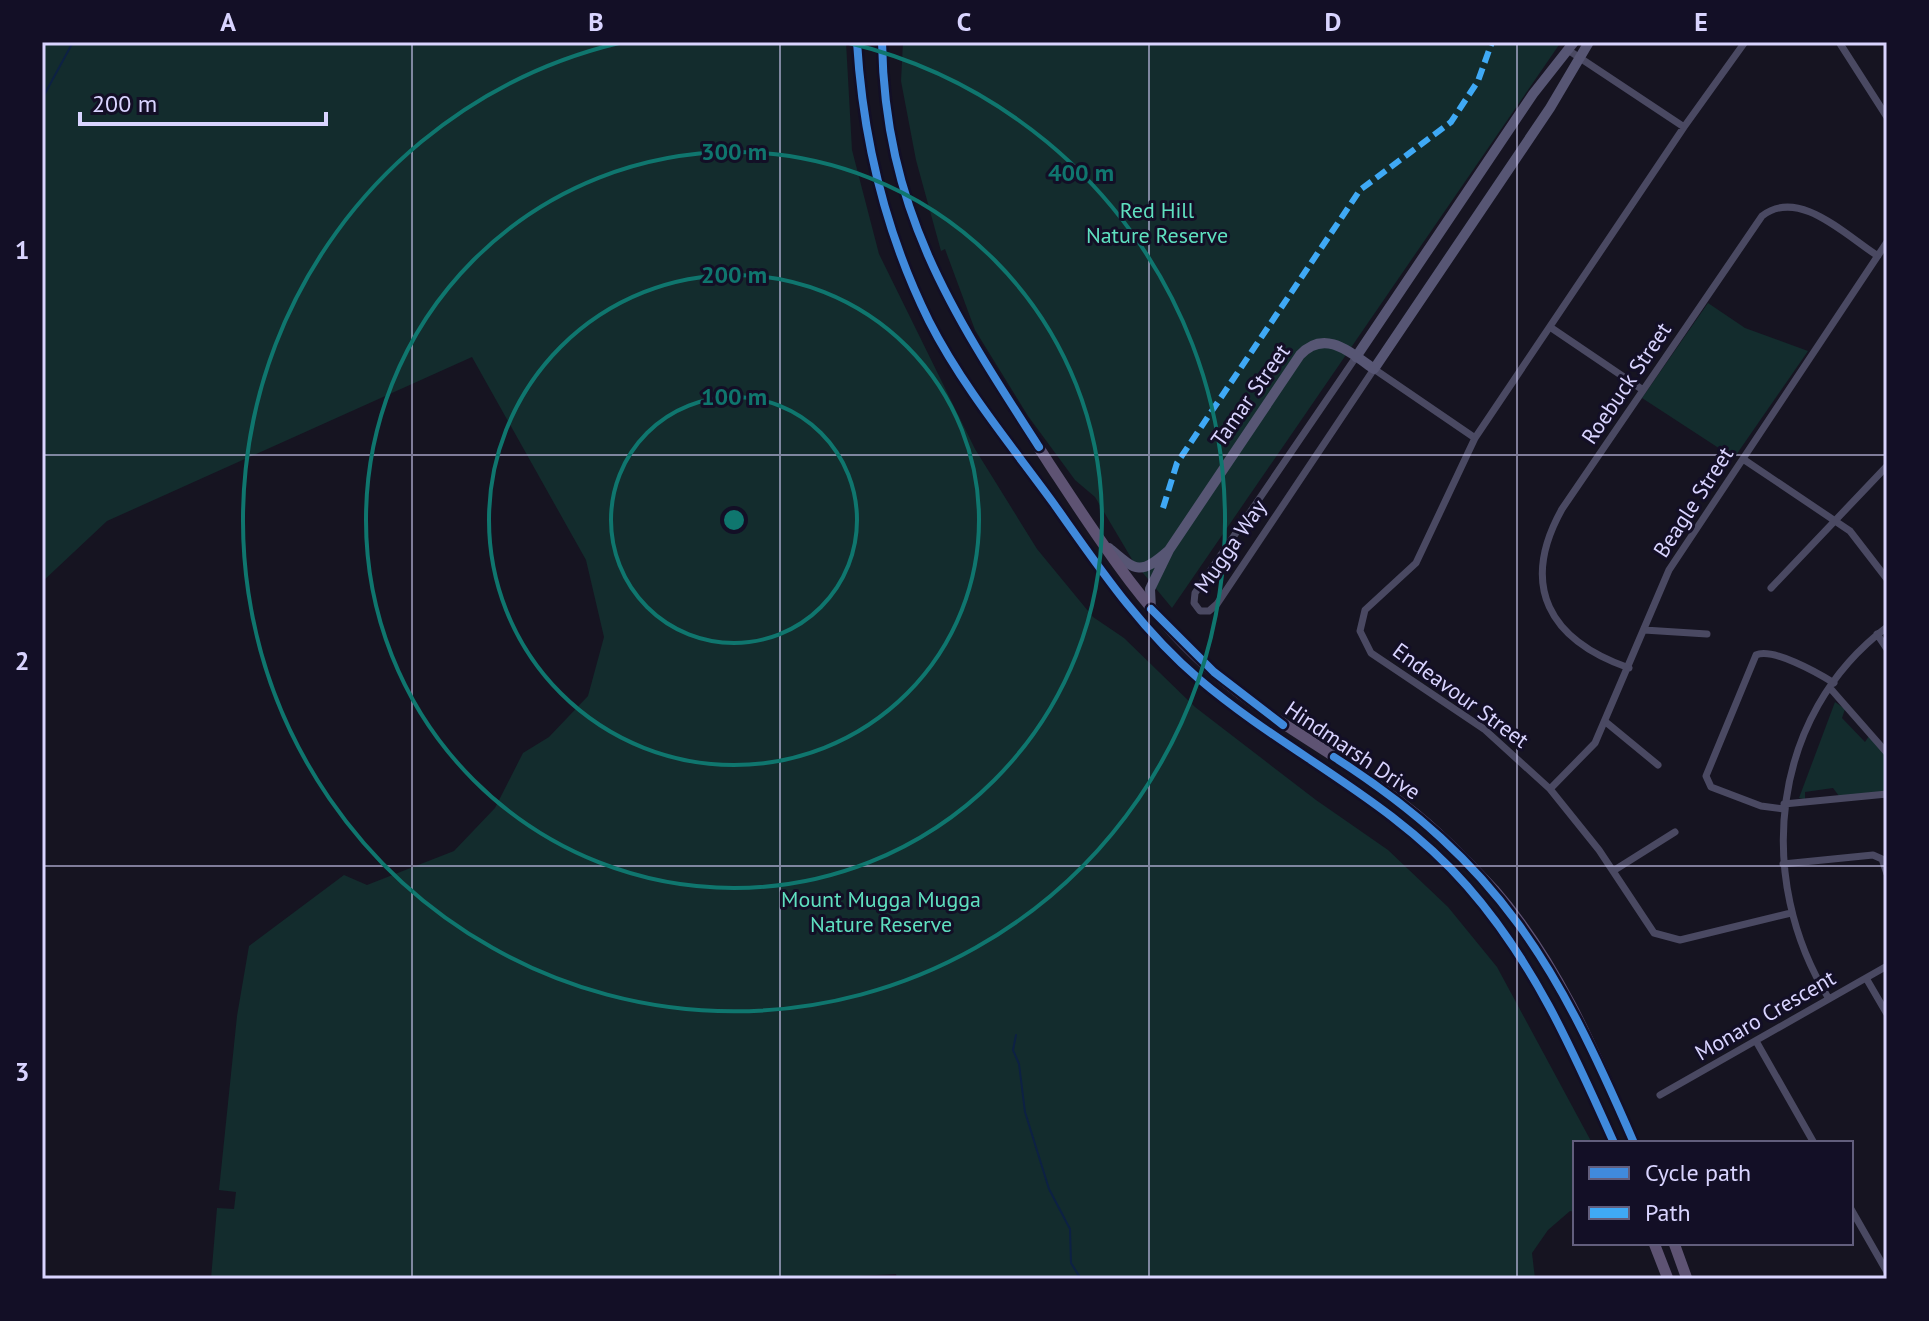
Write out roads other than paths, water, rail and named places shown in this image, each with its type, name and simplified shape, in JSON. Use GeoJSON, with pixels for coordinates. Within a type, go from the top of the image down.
{"type":"FeatureCollection","features":[{"type":"Feature","properties":{"kind":"main road","name":"Hindmarsh Drive"},"geometry":{"type":"LineString","coordinates":[[857,42],[864,128],[891,233],[930,324],[969,385],[1098,568],[1159,641],[1245,716],[1378,804],[1432,849],[1467,885],[1535,979],[1613,1141]]}},
{"type":"Feature","properties":{"kind":"main road","name":"Hindmarsh Drive"},"geometry":{"type":"LineString","coordinates":[[882,42],[889,120],[899,173],[928,261],[960,323],[1099,539],[1151,609],[1236,690],[1404,805],[1485,880],[1528,933],[1555,977],[1633,1141]]}},
{"type":"Feature","properties":{"kind":"main road","name":"Mugga Way"},"geometry":{"type":"LineString","coordinates":[[1374,369],[1589,42]]}},
{"type":"Feature","properties":{"kind":"main road","name":"Mugga Way"},"geometry":{"type":"LineString","coordinates":[[1356,357],[1533,94],[1571,46]]}},
{"type":"Feature","properties":{"kind":"main road","name":"Tamar Street"},"geometry":{"type":"LineString","coordinates":[[1151,609],[1150,589],[1169,550],[1305,350],[1327,342],[1374,369]]}},
{"type":"Feature","properties":{"kind":"main road","name":"Tamar Street"},"geometry":{"type":"LineString","coordinates":[[1099,539],[1138,569],[1151,566],[1169,550]]}},
{"type":"Feature","properties":{"kind":"main road"},"geometry":{"type":"LineString","coordinates":[[1655,1245],[1668,1279]]}},
{"type":"Feature","properties":{"kind":"main road"},"geometry":{"type":"LineString","coordinates":[[1675,1245],[1687,1279]]}},
{"type":"Feature","properties":{"kind":"street","name":"Endeavour Street"},"geometry":{"type":"LineString","coordinates":[[1745,42],[1684,127],[1475,438],[1416,563],[1365,610],[1360,623],[1362,640],[1371,653],[1503,744],[1550,789],[1613,871],[1648,928],[1669,940],[1791,913]]}},
{"type":"Feature","properties":{"kind":"street"},"geometry":{"type":"LineString","coordinates":[[1839,42],[1887,117]]}},
{"type":"Feature","properties":{"kind":"street"},"geometry":{"type":"LineString","coordinates":[[1571,46],[1580,58],[1684,127]]}},
{"type":"Feature","properties":{"kind":"street","name":"Roebuck Street"},"geometry":{"type":"LineString","coordinates":[[1629,668],[1586,650],[1566,633],[1545,599],[1541,567],[1547,539],[1562,509],[1757,222],[1771,210],[1797,206],[1878,256]]}},
{"type":"Feature","properties":{"kind":"street","name":"Beagle Street"},"geometry":{"type":"LineString","coordinates":[[1550,789],[1589,751],[1607,723],[1669,570],[1887,242]]}},
{"type":"Feature","properties":{"kind":"street"},"geometry":{"type":"LineString","coordinates":[[1550,327],[1643,390]]}},
{"type":"Feature","properties":{"kind":"street","name":"Mugga Way"},"geometry":{"type":"LineString","coordinates":[[1356,357],[1195,593],[1194,603],[1200,611],[1207,611],[1217,604],[1374,369]]}},
{"type":"Feature","properties":{"kind":"street","name":"Tamar Street"},"geometry":{"type":"LineString","coordinates":[[1374,369],[1475,438]]}},
{"type":"Feature","properties":{"kind":"street"},"geometry":{"type":"LineString","coordinates":[[1743,459],[1850,531],[1887,579]]}},
{"type":"Feature","properties":{"kind":"street"},"geometry":{"type":"LineString","coordinates":[[1771,588],[1887,466]]}},
{"type":"Feature","properties":{"kind":"street"},"geometry":{"type":"LineString","coordinates":[[1829,999],[1810,966],[1791,913],[1783,864],[1784,807],[1800,744],[1832,685],[1877,634],[1887,627]]}},
{"type":"Feature","properties":{"kind":"street"},"geometry":{"type":"LineString","coordinates":[[1644,630],[1707,634]]}},
{"type":"Feature","properties":{"kind":"street"},"geometry":{"type":"LineString","coordinates":[[1877,634],[1887,649]]}},
{"type":"Feature","properties":{"kind":"street"},"geometry":{"type":"LineString","coordinates":[[1887,753],[1832,685],[1816,672],[1765,652],[1756,655],[1706,776],[1711,787],[1761,806],[1784,807],[1887,794]]}},
{"type":"Feature","properties":{"kind":"street"},"geometry":{"type":"LineString","coordinates":[[1607,723],[1658,765]]}},
{"type":"Feature","properties":{"kind":"street"},"geometry":{"type":"LineString","coordinates":[[1613,871],[1675,832]]}},
{"type":"Feature","properties":{"kind":"street"},"geometry":{"type":"LineString","coordinates":[[1783,864],[1873,855],[1882,859],[1887,874]]}},
{"type":"Feature","properties":{"kind":"street","name":"Monaro Crescent"},"geometry":{"type":"LineString","coordinates":[[1660,1095],[1887,966]]}},
{"type":"Feature","properties":{"kind":"street"},"geometry":{"type":"LineString","coordinates":[[1866,978],[1887,1014]]}},
{"type":"Feature","properties":{"kind":"street"},"geometry":{"type":"LineString","coordinates":[[1756,1041],[1813,1141]]}},
{"type":"Feature","properties":{"kind":"street"},"geometry":{"type":"LineString","coordinates":[[1853,1212],[1887,1272]]}},
{"type":"Feature","properties":{"kind":"waterway"},"geometry":{"type":"LineString","coordinates":[[42,99],[73,42]]}},
{"type":"Feature","properties":{"kind":"waterway"},"geometry":{"type":"LineString","coordinates":[[1016,1035],[1013,1050],[1019,1064],[1025,1112],[1049,1189],[1070,1229],[1071,1263],[1081,1279]]}},
{"type":"Feature","properties":{"kind":"park label","name":"Red Hill Nature Reserve"},"geometry":{"type":"Point","coordinates":[1157,222]}},
{"type":"Feature","properties":{"kind":"park label","name":"Mount Mugga Mugga Nature Reserve"},"geometry":{"type":"Point","coordinates":[881,912]}}]}
